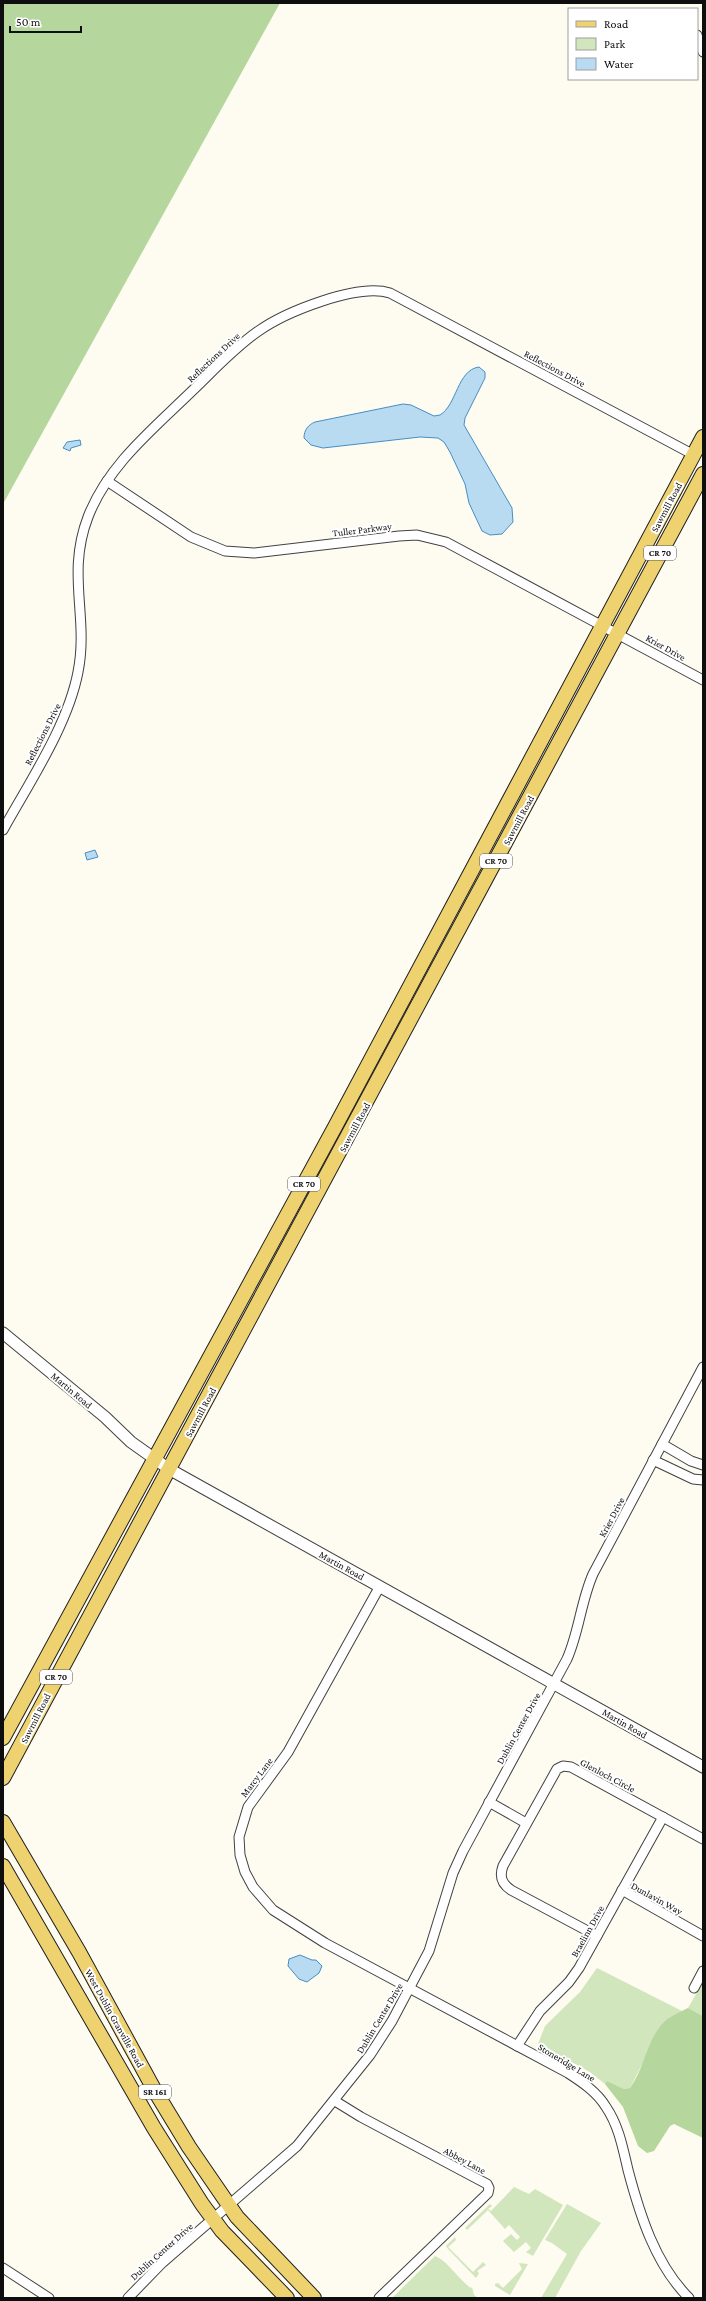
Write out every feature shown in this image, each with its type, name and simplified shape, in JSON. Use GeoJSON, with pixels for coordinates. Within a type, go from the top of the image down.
{"type":"FeatureCollection","features":[{"type":"Feature","properties":{"kind":"main road","name":"Sawmill Road"},"geometry":{"type":"LineString","coordinates":[[3,1738],[155,1459],[703,438]]}},
{"type":"Feature","properties":{"kind":"main road","name":"Sawmill Road"},"geometry":{"type":"LineString","coordinates":[[3,1778],[703,474]]}},
{"type":"Feature","properties":{"kind":"main road","name":"West Dublin Granville Road"},"geometry":{"type":"LineString","coordinates":[[3,1822],[79,1952],[155,2091],[228,2206],[263,2246],[314,2298]]}},
{"type":"Feature","properties":{"kind":"main road","name":"West Dublin Granville Road"},"geometry":{"type":"LineString","coordinates":[[3,1866],[150,2122],[212,2219],[287,2298]]}},
{"type":"Feature","properties":{"kind":"street"},"geometry":{"type":"LineString","coordinates":[[698,38],[703,52]]}},
{"type":"Feature","properties":{"kind":"street","name":"Reflections Drive"},"geometry":{"type":"LineString","coordinates":[[3,830],[56,733],[74,689],[78,673],[81,643],[77,583],[79,548],[89,514],[107,481],[149,433],[225,359],[256,332],[292,312],[325,301],[369,290],[390,293],[694,455]]}},
{"type":"Feature","properties":{"kind":"street","name":"Tuller Parkway"},"geometry":{"type":"LineString","coordinates":[[107,481],[191,537],[225,551],[260,552],[399,536],[435,538],[466,552],[618,633]]}},
{"type":"Feature","properties":{"kind":"street","name":"Krier Drive"},"geometry":{"type":"LineString","coordinates":[[618,633],[703,680]]}},
{"type":"Feature","properties":{"kind":"street","name":"Martin Road"},"geometry":{"type":"LineString","coordinates":[[3,1333],[105,1417],[131,1442],[169,1469],[555,1683],[703,1767]]}},
{"type":"Feature","properties":{"kind":"street","name":"Krier Drive"},"geometry":{"type":"LineString","coordinates":[[555,1683],[571,1651],[584,1598],[591,1578],[703,1367]]}},
{"type":"Feature","properties":{"kind":"street"},"geometry":{"type":"LineString","coordinates":[[662,1444],[688,1459],[703,1465]]}},
{"type":"Feature","properties":{"kind":"street"},"geometry":{"type":"LineString","coordinates":[[653,1460],[693,1479],[703,1480]]}},
{"type":"Feature","properties":{"kind":"street","name":"Marcy Lane"},"geometry":{"type":"LineString","coordinates":[[380,1586],[288,1752],[248,1807],[242,1822],[239,1848],[245,1872],[252,1887],[273,1910],[341,1953],[409,1990]]}},
{"type":"Feature","properties":{"kind":"street","name":"Dublin Center Drive"},"geometry":{"type":"LineString","coordinates":[[128,2298],[162,2263],[293,2150],[335,2101],[378,2045],[409,1990],[432,1942],[457,1865],[489,1802],[555,1683]]}},
{"type":"Feature","properties":{"kind":"street","name":"Glenloch Circle"},"geometry":{"type":"LineString","coordinates":[[597,1936],[511,1890],[502,1882],[501,1871],[554,1773],[563,1766],[571,1767],[703,1839]]}},
{"type":"Feature","properties":{"kind":"street"},"geometry":{"type":"LineString","coordinates":[[489,1802],[526,1823]]}},
{"type":"Feature","properties":{"kind":"street","name":"Braelinn Drive"},"geometry":{"type":"LineString","coordinates":[[517,2046],[540,2011],[574,1976],[663,1817]]}},
{"type":"Feature","properties":{"kind":"street","name":"Dunlavin Way"},"geometry":{"type":"LineString","coordinates":[[622,1890],[703,1936]]}},
{"type":"Feature","properties":{"kind":"street"},"geometry":{"type":"LineString","coordinates":[[694,1988],[703,1971]]}},
{"type":"Feature","properties":{"kind":"street","name":"Stoneridge Lane"},"geometry":{"type":"LineString","coordinates":[[409,1990],[517,2046],[580,2081],[592,2091],[607,2108],[618,2131],[644,2226],[671,2276],[689,2298]]}},
{"type":"Feature","properties":{"kind":"street","name":"Abbey Lane"},"geometry":{"type":"LineString","coordinates":[[335,2101],[361,2117],[487,2184],[489,2188],[488,2194],[379,2298]]}},
{"type":"Feature","properties":{"kind":"street"},"geometry":{"type":"LineString","coordinates":[[3,2268],[49,2298]]}},
{"type":"Feature","properties":{"kind":"green space"},"geometry":{"type":"Polygon","coordinates":[[[3,3],[280,3],[3,504],[3,3]]]}},
{"type":"Feature","properties":{"kind":"green space"},"geometry":{"type":"Polygon","coordinates":[[[597,1968],[682,2011],[663,2023],[630,2088],[624,2089],[607,2081],[605,2084],[590,2072],[538,2044],[545,2026],[580,1992],[597,1968]]]}},
{"type":"Feature","properties":{"kind":"green space"},"geometry":{"type":"Polygon","coordinates":[[[703,1982],[703,2016],[688,2008],[703,1982]]]}},
{"type":"Feature","properties":{"kind":"green space"},"geometry":{"type":"Polygon","coordinates":[[[688,2008],[703,2016],[703,2138],[674,2124],[670,2126],[654,2151],[647,2153],[638,2146],[623,2107],[605,2084],[607,2081],[624,2089],[630,2088],[639,2073],[652,2039],[662,2024],[667,2019],[688,2008]]]}},
{"type":"Feature","properties":{"kind":"green space"},"geometry":{"type":"Polygon","coordinates":[[[514,2187],[529,2194],[535,2189],[563,2205],[533,2256],[526,2252],[531,2248],[526,2242],[514,2252],[503,2241],[511,2234],[517,2240],[520,2237],[509,2225],[505,2229],[488,2210],[467,2230],[465,2228],[490,2204],[492,2206],[488,2209],[491,2211],[514,2187]]]}},
{"type":"Feature","properties":{"kind":"green space"},"geometry":{"type":"Polygon","coordinates":[[[567,2204],[601,2223],[581,2251],[555,2298],[541,2298],[567,2254],[552,2243],[545,2240],[567,2204]]]}},
{"type":"Feature","properties":{"kind":"green space"},"geometry":{"type":"Polygon","coordinates":[[[455,2237],[456,2240],[448,2247],[473,2272],[483,2262],[486,2265],[477,2271],[479,2273],[476,2278],[446,2246],[455,2237]]]}},
{"type":"Feature","properties":{"kind":"green space"},"geometry":{"type":"Polygon","coordinates":[[[435,2256],[440,2258],[467,2285],[471,2288],[472,2287],[474,2295],[478,2298],[392,2298],[435,2256]]]}},
{"type":"Feature","properties":{"kind":"green space"},"geometry":{"type":"Polygon","coordinates":[[[519,2263],[528,2264],[510,2295],[495,2286],[495,2284],[498,2283],[503,2288],[522,2269],[519,2263]]]}},
{"type":"Feature","properties":{"kind":"water"},"geometry":{"type":"Polygon","coordinates":[[[479,367],[485,372],[485,378],[465,418],[464,425],[512,508],[513,522],[502,534],[490,535],[482,531],[469,503],[465,484],[450,452],[444,442],[438,438],[420,437],[323,448],[311,445],[304,438],[307,428],[315,422],[403,404],[411,405],[434,416],[440,415],[450,404],[466,374],[479,367]]]}},
{"type":"Feature","properties":{"kind":"water"},"geometry":{"type":"Polygon","coordinates":[[[80,440],[81,445],[71,448],[70,451],[63,448],[67,442],[80,440]]]}},
{"type":"Feature","properties":{"kind":"water"},"geometry":{"type":"Polygon","coordinates":[[[95,850],[98,857],[87,860],[85,853],[95,850]]]}},
{"type":"Feature","properties":{"kind":"water"},"geometry":{"type":"Polygon","coordinates":[[[300,1955],[316,1960],[322,1966],[319,1973],[307,1982],[299,1979],[288,1966],[289,1959],[300,1955]]]}}]}
